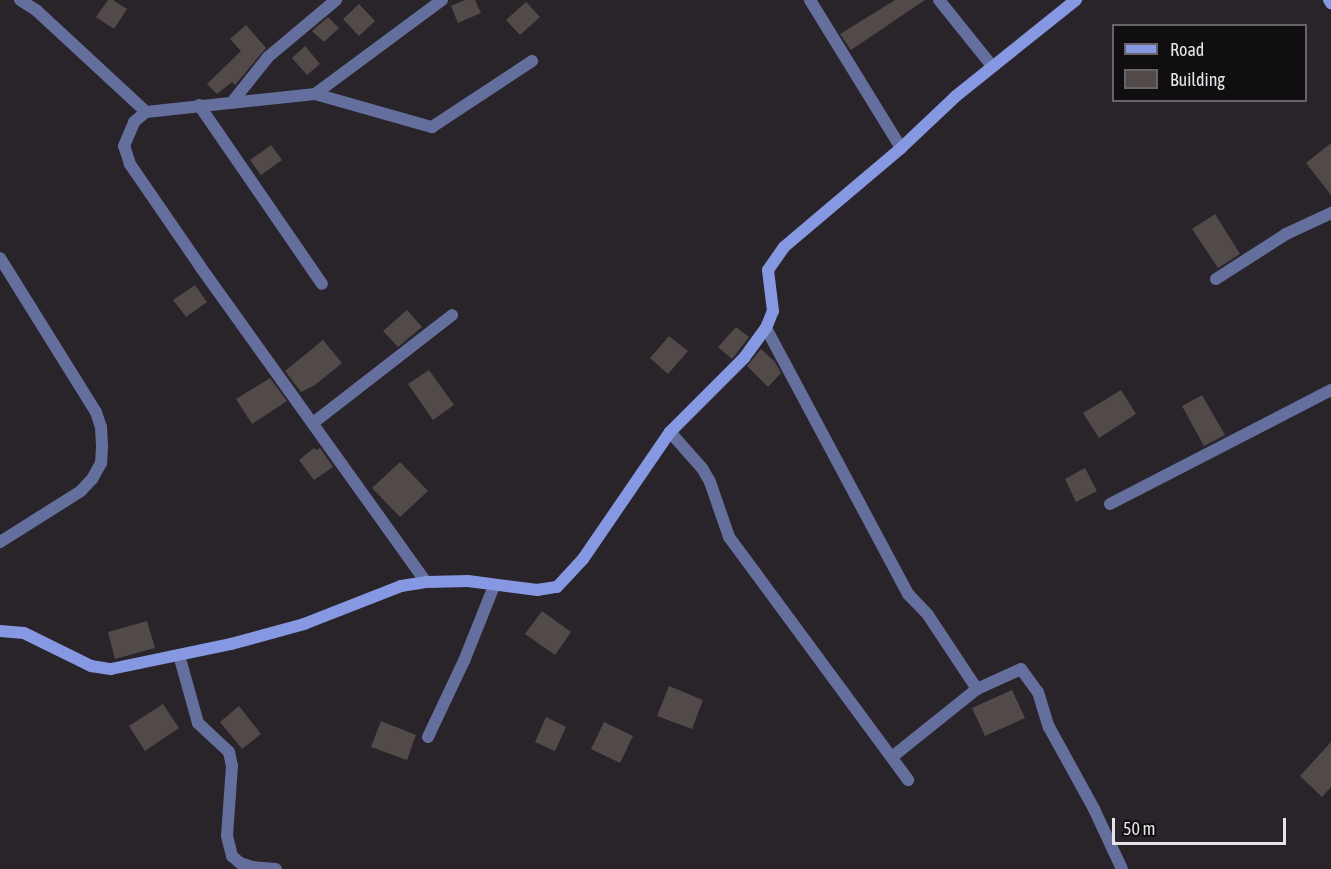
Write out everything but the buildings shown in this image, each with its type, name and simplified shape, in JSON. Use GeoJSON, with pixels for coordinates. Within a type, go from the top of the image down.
{"type":"FeatureCollection","features":[{"type":"Feature","properties":{"kind":"street"},"geometry":{"type":"LineString","coordinates":[[20,0],[36,10],[146,111]]}},
{"type":"Feature","properties":{"kind":"street"},"geometry":{"type":"LineString","coordinates":[[233,101],[268,57],[336,0]]}},
{"type":"Feature","properties":{"kind":"street"},"geometry":{"type":"LineString","coordinates":[[315,94],[442,0]]}},
{"type":"Feature","properties":{"kind":"street"},"geometry":{"type":"LineString","coordinates":[[810,0],[901,148]]}},
{"type":"Feature","properties":{"kind":"street"},"geometry":{"type":"LineString","coordinates":[[939,0],[992,66]]}},
{"type":"Feature","properties":{"kind":"street"},"geometry":{"type":"LineString","coordinates":[[0,632],[24,633],[91,666],[111,669],[179,655],[304,624],[401,586],[426,582],[468,581],[537,590],[557,587],[583,559],[669,432],[744,358],[766,328],[774,311],[768,270],[784,248],[992,66],[1076,0]]}},
{"type":"Feature","properties":{"kind":"street"},"geometry":{"type":"LineString","coordinates":[[426,582],[130,164],[124,146],[134,122],[146,111],[315,94],[432,127],[532,61]]}},
{"type":"Feature","properties":{"kind":"street"},"geometry":{"type":"LineString","coordinates":[[199,105],[322,284]]}},
{"type":"Feature","properties":{"kind":"street"},"geometry":{"type":"LineString","coordinates":[[1216,279],[1286,234],[1331,213]]}},
{"type":"Feature","properties":{"kind":"street"},"geometry":{"type":"LineString","coordinates":[[0,258],[96,412],[101,427],[102,446],[100,463],[92,479],[81,491],[0,542]]}},
{"type":"Feature","properties":{"kind":"street"},"geometry":{"type":"LineString","coordinates":[[313,423],[452,315]]}},
{"type":"Feature","properties":{"kind":"street"},"geometry":{"type":"LineString","coordinates":[[766,328],[908,594],[928,615],[976,689]]}},
{"type":"Feature","properties":{"kind":"street"},"geometry":{"type":"LineString","coordinates":[[1110,504],[1331,390]]}},
{"type":"Feature","properties":{"kind":"street"},"geometry":{"type":"LineString","coordinates":[[669,432],[702,468],[710,482],[729,537],[908,780]]}},
{"type":"Feature","properties":{"kind":"street"},"geometry":{"type":"LineString","coordinates":[[428,736],[464,661],[494,586]]}},
{"type":"Feature","properties":{"kind":"street"},"geometry":{"type":"LineString","coordinates":[[179,655],[198,723],[229,752],[232,766],[227,836],[232,856],[246,865],[276,869]]}},
{"type":"Feature","properties":{"kind":"street"},"geometry":{"type":"LineString","coordinates":[[892,758],[976,689],[1021,669],[1038,692],[1049,727],[1094,809],[1122,869]]}}]}
